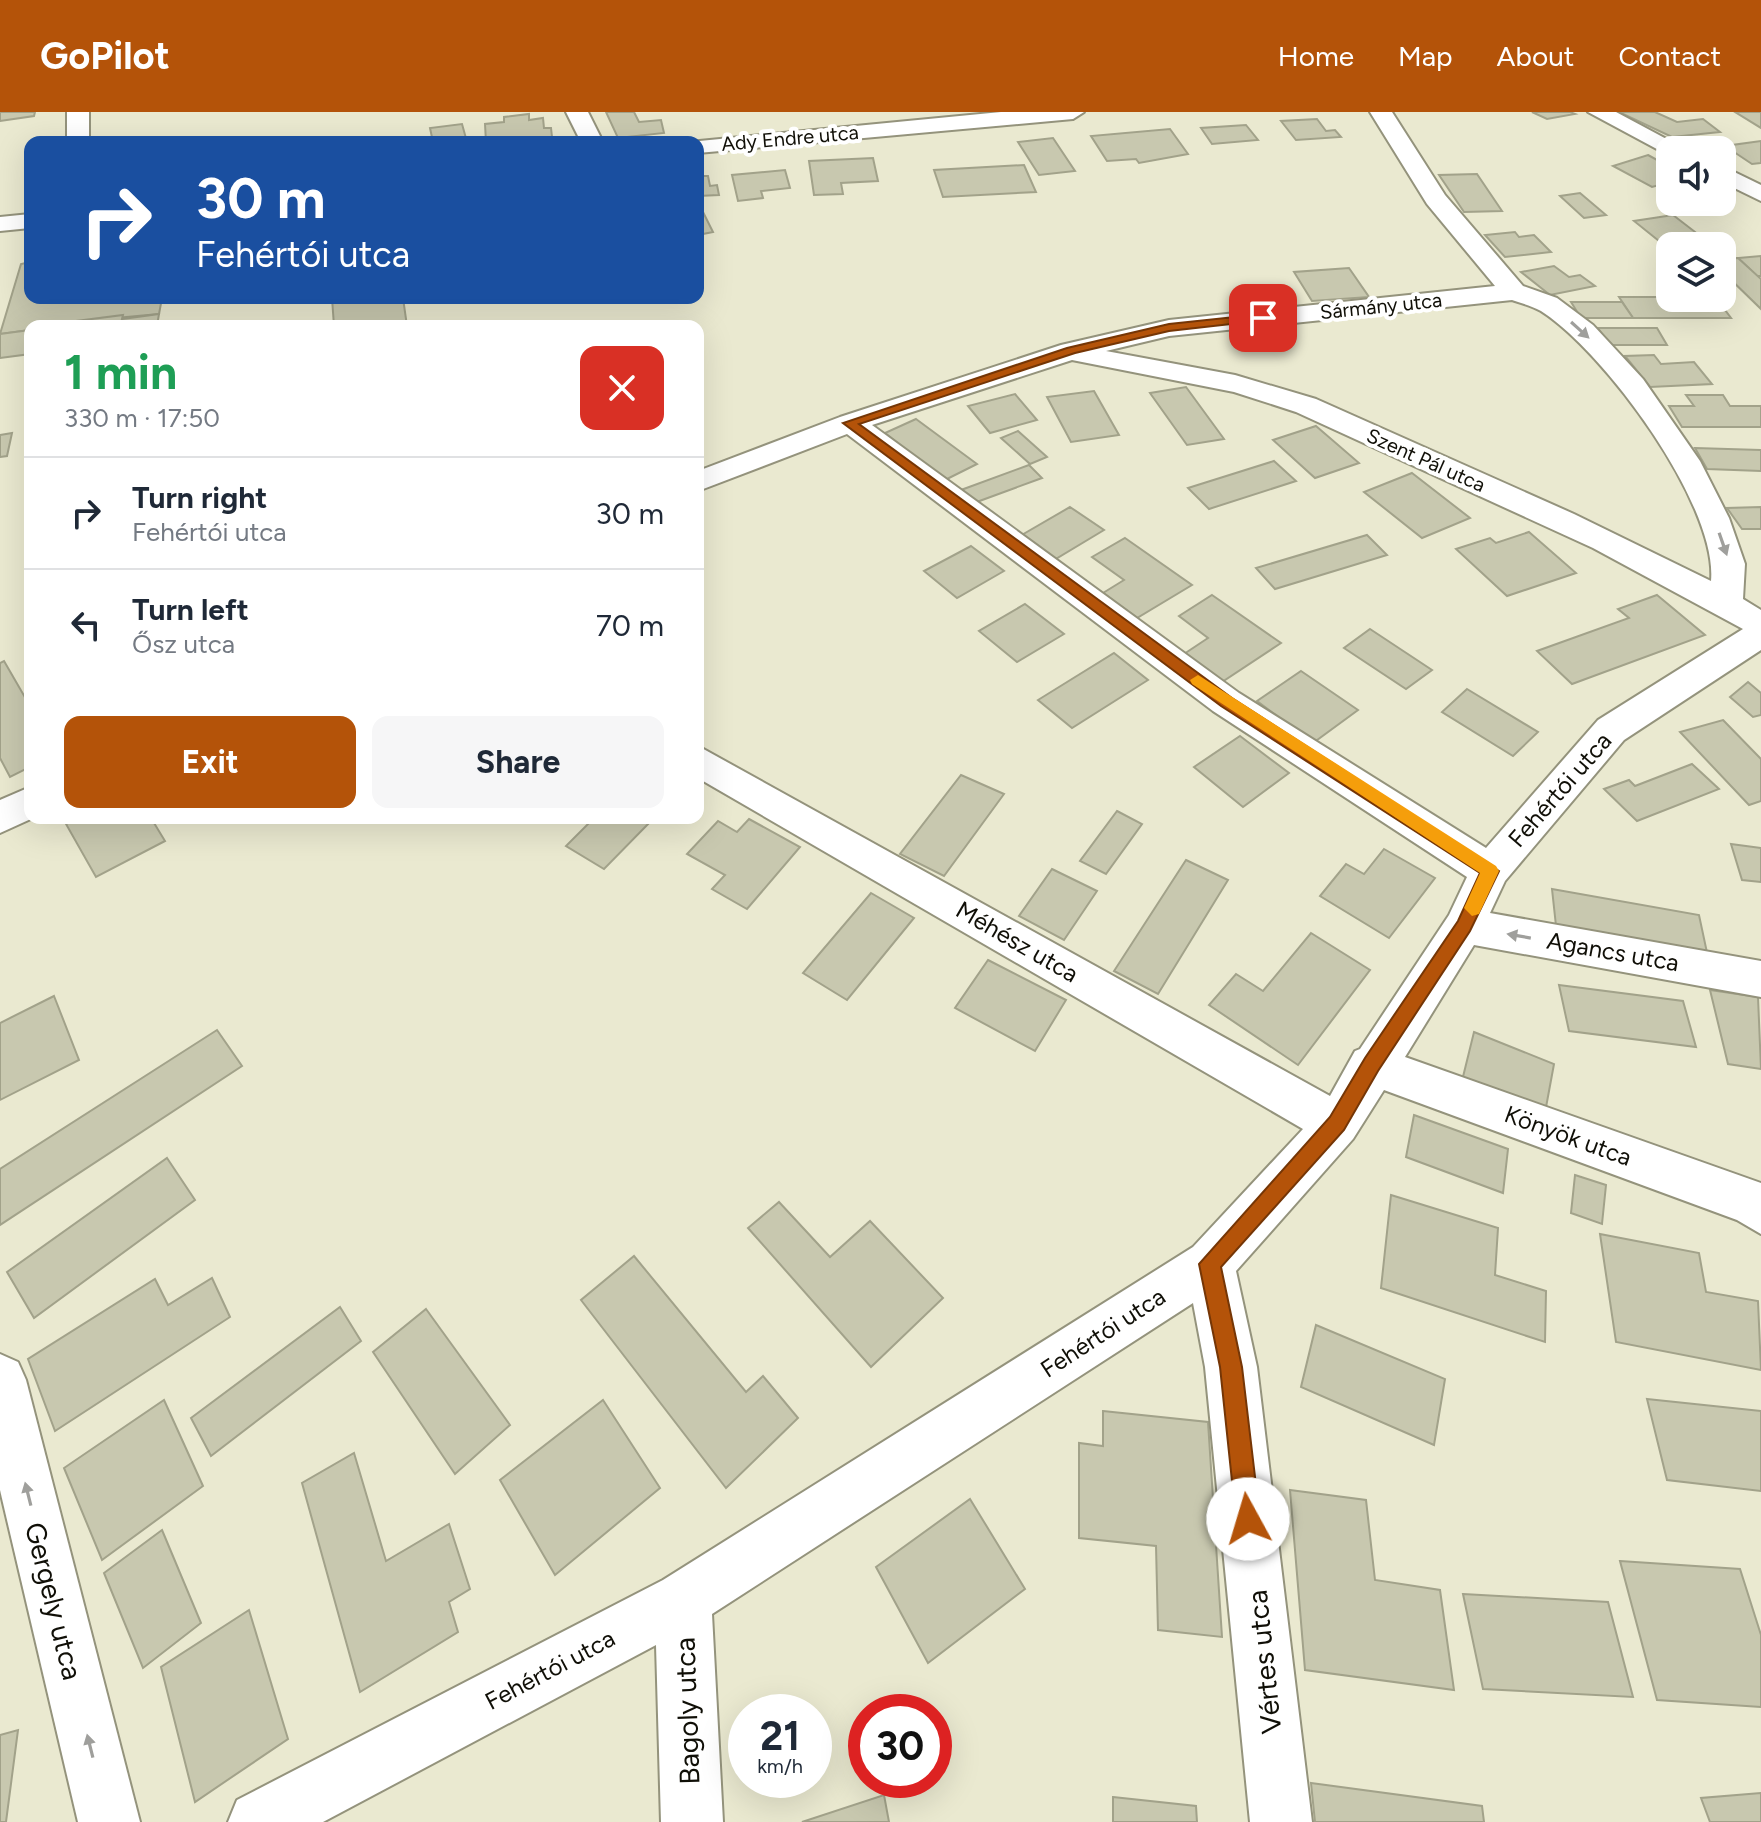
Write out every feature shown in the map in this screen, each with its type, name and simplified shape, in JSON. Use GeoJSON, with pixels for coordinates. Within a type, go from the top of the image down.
{"type":"FeatureCollection","features":[{"type":"Feature","properties":{"kind":"street"},"geometry":{"type":"LineString","coordinates":[[78,112],[78,136]]}},
{"type":"Feature","properties":{"kind":"street"},"geometry":{"type":"LineString","coordinates":[[577,112],[589,136]]}},
{"type":"Feature","properties":{"kind":"street","name":"Ady Endre utca"},"geometry":{"type":"LineString","coordinates":[[704,145],[1073,112]]}},
{"type":"Feature","properties":{"kind":"street"},"geometry":{"type":"LineString","coordinates":[[1381,112],[1435,199],[1514,292],[1548,304],[1583,331],[1633,385],[1685,461],[1713,518],[1743,619]]}},
{"type":"Feature","properties":{"kind":"street"},"geometry":{"type":"LineString","coordinates":[[1599,112],[1656,140]]}},
{"type":"Feature","properties":{"kind":"street"},"geometry":{"type":"LineString","coordinates":[[1736,179],[1756,187]]}},
{"type":"Feature","properties":{"kind":"street"},"geometry":{"type":"LineString","coordinates":[[0,224],[24,222]]}},
{"type":"Feature","properties":{"kind":"street","name":"Sármány utca"},"geometry":{"type":"LineString","coordinates":[[704,480],[850,423],[1071,351],[1169,328],[1514,292]]}},
{"type":"Feature","properties":{"kind":"street","name":"Szent Pál utca"},"geometry":{"type":"LineString","coordinates":[[1071,351],[1286,398],[1507,496],[1743,619],[1761,625]]}},
{"type":"Feature","properties":{"kind":"street"},"geometry":{"type":"LineString","coordinates":[[850,423],[1226,702],[1490,871]]}},
{"type":"Feature","properties":{"kind":"street","name":"Fehértói utca"},"geometry":{"type":"LineString","coordinates":[[259,1822],[683,1600],[1210,1264],[1337,1124],[1371,1065],[1464,926],[1490,871],[1611,730],[1743,619]]}},
{"type":"Feature","properties":{"kind":"street","name":"Méhész utca"},"geometry":{"type":"LineString","coordinates":[[704,763],[1337,1124]]}},
{"type":"Feature","properties":{"kind":"street"},"geometry":{"type":"LineString","coordinates":[[0,818],[24,805]]}},
{"type":"Feature","properties":{"kind":"street","name":"Agancs utca"},"geometry":{"type":"LineString","coordinates":[[1464,926],[1761,979]]}},
{"type":"Feature","properties":{"kind":"street","name":"Könyök utca"},"geometry":{"type":"LineString","coordinates":[[1371,1065],[1753,1203],[1761,1211]]}},
{"type":"Feature","properties":{"kind":"street","name":"Vértes utca"},"geometry":{"type":"LineString","coordinates":[[1210,1264],[1231,1367],[1281,1822]]}},
{"type":"Feature","properties":{"kind":"street","name":"Gergely utca"},"geometry":{"type":"LineString","coordinates":[[0,1380],[109,1822]]}},
{"type":"Feature","properties":{"kind":"street","name":"Bagoly utca"},"geometry":{"type":"LineString","coordinates":[[683,1600],[692,1822]]}},
{"type":"Feature","properties":{"kind":"building"},"geometry":{"type":"Polygon","coordinates":[[[0,112],[35,112],[34,116],[0,121],[0,112]]]}},
{"type":"Feature","properties":{"kind":"building"},"geometry":{"type":"Polygon","coordinates":[[[606,112],[634,112],[639,122],[661,120],[664,133],[636,136],[617,136],[606,112]]]}},
{"type":"Feature","properties":{"kind":"building"},"geometry":{"type":"Polygon","coordinates":[[[1532,112],[1570,112],[1575,114],[1547,119],[1532,112]]]}},
{"type":"Feature","properties":{"kind":"building"},"geometry":{"type":"Polygon","coordinates":[[[1619,112],[1655,112],[1677,122],[1703,119],[1720,132],[1670,136],[1619,112]]]}},
{"type":"Feature","properties":{"kind":"building"},"geometry":{"type":"Polygon","coordinates":[[[1735,112],[1761,112],[1761,128],[1735,112]]]}},
{"type":"Feature","properties":{"kind":"building"},"geometry":{"type":"Polygon","coordinates":[[[529,114],[529,120],[543,118],[544,128],[551,128],[552,136],[486,136],[485,124],[504,122],[504,117],[529,114]]]}},
{"type":"Feature","properties":{"kind":"building"},"geometry":{"type":"Polygon","coordinates":[[[1317,119],[1326,131],[1335,130],[1341,137],[1296,140],[1281,121],[1317,119]]]}},
{"type":"Feature","properties":{"kind":"building"},"geometry":{"type":"Polygon","coordinates":[[[462,124],[465,136],[432,136],[430,128],[462,124]]]}},
{"type":"Feature","properties":{"kind":"building"},"geometry":{"type":"Polygon","coordinates":[[[1246,125],[1258,140],[1212,144],[1201,128],[1246,125]]]}},
{"type":"Feature","properties":{"kind":"building"},"geometry":{"type":"Polygon","coordinates":[[[1170,129],[1188,154],[1139,163],[1136,159],[1107,161],[1091,136],[1170,129]]]}},
{"type":"Feature","properties":{"kind":"building"},"geometry":{"type":"Polygon","coordinates":[[[1053,138],[1075,171],[1039,175],[1018,142],[1053,138]]]}},
{"type":"Feature","properties":{"kind":"building"},"geometry":{"type":"Polygon","coordinates":[[[1761,141],[1761,163],[1752,164],[1736,153],[1736,144],[1761,141]]]}},
{"type":"Feature","properties":{"kind":"building"},"geometry":{"type":"Polygon","coordinates":[[[1648,155],[1656,159],[1656,186],[1652,187],[1613,166],[1648,155]]]}},
{"type":"Feature","properties":{"kind":"building"},"geometry":{"type":"Polygon","coordinates":[[[873,158],[878,181],[841,183],[843,194],[814,195],[809,161],[873,158]]]}},
{"type":"Feature","properties":{"kind":"building"},"geometry":{"type":"Polygon","coordinates":[[[1024,165],[1036,192],[943,197],[934,170],[1024,165]]]}},
{"type":"Feature","properties":{"kind":"building"},"geometry":{"type":"Polygon","coordinates":[[[785,170],[790,188],[761,191],[763,198],[738,201],[732,175],[785,170]]]}},
{"type":"Feature","properties":{"kind":"building"},"geometry":{"type":"Polygon","coordinates":[[[1477,174],[1502,211],[1464,212],[1439,175],[1477,174]]]}},
{"type":"Feature","properties":{"kind":"building"},"geometry":{"type":"Polygon","coordinates":[[[704,176],[708,176],[710,186],[717,185],[719,195],[704,196],[704,176]]]}},
{"type":"Feature","properties":{"kind":"building"},"geometry":{"type":"Polygon","coordinates":[[[1580,193],[1606,215],[1584,218],[1560,196],[1580,193]]]}},
{"type":"Feature","properties":{"kind":"building"},"geometry":{"type":"Polygon","coordinates":[[[704,214],[713,232],[704,234],[704,214]]]}},
{"type":"Feature","properties":{"kind":"building"},"geometry":{"type":"Polygon","coordinates":[[[1674,216],[1695,232],[1656,232],[1656,239],[1634,221],[1674,216]]]}},
{"type":"Feature","properties":{"kind":"building"},"geometry":{"type":"Polygon","coordinates":[[[1515,232],[1519,237],[1534,235],[1551,252],[1505,257],[1485,235],[1515,232]]]}},
{"type":"Feature","properties":{"kind":"building"},"geometry":{"type":"Polygon","coordinates":[[[1761,256],[1761,276],[1757,276],[1738,258],[1761,256]]]}},
{"type":"Feature","properties":{"kind":"building"},"geometry":{"type":"Polygon","coordinates":[[[1736,258],[1761,279],[1761,309],[1736,285],[1736,258]]]}},
{"type":"Feature","properties":{"kind":"building"},"geometry":{"type":"Polygon","coordinates":[[[24,263],[24,304],[161,304],[159,314],[94,320],[24,320],[24,331],[0,334],[21,264],[24,263]]]}},
{"type":"Feature","properties":{"kind":"building"},"geometry":{"type":"Polygon","coordinates":[[[1554,266],[1569,277],[1580,275],[1595,286],[1550,295],[1521,272],[1554,266]]]}},
{"type":"Feature","properties":{"kind":"building"},"geometry":{"type":"Polygon","coordinates":[[[1349,268],[1369,297],[1312,301],[1294,272],[1349,268]]]}},
{"type":"Feature","properties":{"kind":"building"},"geometry":{"type":"Polygon","coordinates":[[[1619,297],[1656,297],[1656,312],[1726,312],[1731,318],[1633,318],[1619,297]]]}},
{"type":"Feature","properties":{"kind":"building"},"geometry":{"type":"Polygon","coordinates":[[[1571,302],[1622,302],[1633,318],[1581,318],[1571,302]]]}},
{"type":"Feature","properties":{"kind":"building"},"geometry":{"type":"Polygon","coordinates":[[[332,304],[404,304],[406,320],[334,320],[332,304]]]}},
{"type":"Feature","properties":{"kind":"building"},"geometry":{"type":"Polygon","coordinates":[[[159,314],[158,320],[84,320],[123,315],[122,319],[159,314]]]}},
{"type":"Feature","properties":{"kind":"building"},"geometry":{"type":"Polygon","coordinates":[[[1598,328],[1657,328],[1667,345],[1609,345],[1598,328]]]}},
{"type":"Feature","properties":{"kind":"building"},"geometry":{"type":"Polygon","coordinates":[[[24,331],[24,355],[0,358],[0,334],[24,331]]]}},
{"type":"Feature","properties":{"kind":"building"},"geometry":{"type":"Polygon","coordinates":[[[1654,355],[1661,364],[1694,362],[1712,384],[1650,387],[1625,356],[1654,355]]]}},
{"type":"Feature","properties":{"kind":"building"},"geometry":{"type":"Polygon","coordinates":[[[1186,387],[1224,439],[1187,445],[1150,393],[1186,387]]]}},
{"type":"Feature","properties":{"kind":"building"},"geometry":{"type":"Polygon","coordinates":[[[1094,391],[1119,435],[1071,442],[1047,397],[1094,391]]]}},
{"type":"Feature","properties":{"kind":"building"},"geometry":{"type":"Polygon","coordinates":[[[1015,394],[1037,420],[990,433],[968,406],[1015,394]]]}},
{"type":"Feature","properties":{"kind":"building"},"geometry":{"type":"Polygon","coordinates":[[[1686,395],[1723,395],[1730,406],[1761,406],[1761,427],[1682,427],[1669,406],[1694,406],[1686,395]]]}},
{"type":"Feature","properties":{"kind":"building"},"geometry":{"type":"Polygon","coordinates":[[[916,419],[977,464],[945,480],[885,433],[916,419]]]}},
{"type":"Feature","properties":{"kind":"building"},"geometry":{"type":"Polygon","coordinates":[[[1316,426],[1359,463],[1315,478],[1273,440],[1316,426]]]}},
{"type":"Feature","properties":{"kind":"building"},"geometry":{"type":"Polygon","coordinates":[[[1018,431],[1047,457],[1030,464],[1001,438],[1018,431]]]}},
{"type":"Feature","properties":{"kind":"building"},"geometry":{"type":"Polygon","coordinates":[[[12,433],[7,456],[0,457],[0,435],[12,433]]]}},
{"type":"Feature","properties":{"kind":"building"},"geometry":{"type":"Polygon","coordinates":[[[1695,448],[1761,450],[1761,471],[1707,469],[1695,448]]]}},
{"type":"Feature","properties":{"kind":"building"},"geometry":{"type":"Polygon","coordinates":[[[1274,461],[1296,481],[1209,509],[1188,488],[1274,461]]]}},
{"type":"Feature","properties":{"kind":"building"},"geometry":{"type":"Polygon","coordinates":[[[1029,465],[1042,478],[974,503],[961,490],[1029,465]]]}},
{"type":"Feature","properties":{"kind":"building"},"geometry":{"type":"Polygon","coordinates":[[[1412,473],[1470,518],[1422,538],[1364,492],[1412,473]]]}},
{"type":"Feature","properties":{"kind":"building"},"geometry":{"type":"Polygon","coordinates":[[[1070,507],[1104,530],[1054,560],[1020,536],[1070,507]]]}},
{"type":"Feature","properties":{"kind":"building"},"geometry":{"type":"Polygon","coordinates":[[[1761,507],[1761,529],[1742,529],[1727,508],[1761,507]]]}},
{"type":"Feature","properties":{"kind":"building"},"geometry":{"type":"Polygon","coordinates":[[[1529,532],[1576,573],[1507,596],[1456,549],[1490,538],[1496,543],[1529,532]]]}},
{"type":"Feature","properties":{"kind":"building"},"geometry":{"type":"Polygon","coordinates":[[[1367,535],[1387,555],[1275,589],[1256,568],[1367,535]]]}},
{"type":"Feature","properties":{"kind":"building"},"geometry":{"type":"Polygon","coordinates":[[[1125,538],[1192,585],[1137,618],[1103,593],[1124,580],[1092,557],[1125,538]]]}},
{"type":"Feature","properties":{"kind":"building"},"geometry":{"type":"Polygon","coordinates":[[[971,546],[1004,571],[957,598],[924,571],[971,546]]]}},
{"type":"Feature","properties":{"kind":"building"},"geometry":{"type":"Polygon","coordinates":[[[1212,595],[1281,643],[1222,682],[1184,654],[1208,638],[1179,616],[1212,595]]]}},
{"type":"Feature","properties":{"kind":"building"},"geometry":{"type":"Polygon","coordinates":[[[1657,595],[1705,635],[1572,684],[1537,651],[1629,618],[1618,609],[1657,595]]]}},
{"type":"Feature","properties":{"kind":"building"},"geometry":{"type":"Polygon","coordinates":[[[1025,604],[1064,634],[1017,662],[979,631],[1025,604]]]}},
{"type":"Feature","properties":{"kind":"building"},"geometry":{"type":"Polygon","coordinates":[[[1370,629],[1432,670],[1406,689],[1344,648],[1370,629]]]}},
{"type":"Feature","properties":{"kind":"building"},"geometry":{"type":"Polygon","coordinates":[[[1114,653],[1148,680],[1072,728],[1038,700],[1114,653]]]}},
{"type":"Feature","properties":{"kind":"building"},"geometry":{"type":"Polygon","coordinates":[[[4,661],[24,696],[24,770],[10,777],[0,758],[0,663],[4,661]]]}},
{"type":"Feature","properties":{"kind":"building"},"geometry":{"type":"Polygon","coordinates":[[[1301,671],[1358,710],[1313,743],[1257,701],[1301,671]]]}},
{"type":"Feature","properties":{"kind":"building"},"geometry":{"type":"Polygon","coordinates":[[[1748,682],[1761,693],[1761,715],[1753,717],[1730,697],[1748,682]]]}},
{"type":"Feature","properties":{"kind":"building"},"geometry":{"type":"Polygon","coordinates":[[[1467,689],[1538,732],[1513,756],[1442,712],[1467,689]]]}},
{"type":"Feature","properties":{"kind":"building"},"geometry":{"type":"Polygon","coordinates":[[[1723,720],[1761,759],[1761,801],[1749,805],[1680,732],[1723,720]]]}},
{"type":"Feature","properties":{"kind":"building"},"geometry":{"type":"Polygon","coordinates":[[[1240,736],[1289,773],[1243,807],[1194,767],[1240,736]]]}},
{"type":"Feature","properties":{"kind":"building"},"geometry":{"type":"Polygon","coordinates":[[[1692,764],[1719,789],[1637,821],[1604,789],[1629,780],[1635,786],[1692,764]]]}},
{"type":"Feature","properties":{"kind":"building"},"geometry":{"type":"Polygon","coordinates":[[[961,775],[1004,794],[944,876],[900,854],[961,775]]]}},
{"type":"Feature","properties":{"kind":"building"},"geometry":{"type":"Polygon","coordinates":[[[1117,811],[1142,824],[1106,874],[1080,861],[1117,811]]]}},
{"type":"Feature","properties":{"kind":"building"},"geometry":{"type":"Polygon","coordinates":[[[749,819],[800,847],[747,909],[712,889],[725,875],[687,854],[718,821],[737,832],[749,819]]]}},
{"type":"Feature","properties":{"kind":"building"},"geometry":{"type":"Polygon","coordinates":[[[66,824],[155,824],[165,841],[96,877],[66,824]]]}},
{"type":"Feature","properties":{"kind":"building"},"geometry":{"type":"Polygon","coordinates":[[[588,824],[648,824],[604,869],[566,846],[588,824]]]}},
{"type":"Feature","properties":{"kind":"building"},"geometry":{"type":"Polygon","coordinates":[[[1731,844],[1761,848],[1761,882],[1742,880],[1731,844]]]}},
{"type":"Feature","properties":{"kind":"building"},"geometry":{"type":"Polygon","coordinates":[[[1384,849],[1435,878],[1389,938],[1320,896],[1346,864],[1364,874],[1384,849]]]}},
{"type":"Feature","properties":{"kind":"building"},"geometry":{"type":"Polygon","coordinates":[[[1186,860],[1228,880],[1158,994],[1114,971],[1186,860]]]}},
{"type":"Feature","properties":{"kind":"building"},"geometry":{"type":"Polygon","coordinates":[[[1052,869],[1097,891],[1064,940],[1019,916],[1052,869]]]}},
{"type":"Feature","properties":{"kind":"building"},"geometry":{"type":"Polygon","coordinates":[[[1552,889],[1699,915],[1709,962],[1557,935],[1552,889]]]}},
{"type":"Feature","properties":{"kind":"building"},"geometry":{"type":"Polygon","coordinates":[[[871,893],[914,918],[847,1000],[803,973],[871,893]]]}},
{"type":"Feature","properties":{"kind":"building"},"geometry":{"type":"Polygon","coordinates":[[[1311,933],[1370,970],[1298,1065],[1209,1005],[1236,974],[1263,991],[1311,933]]]}},
{"type":"Feature","properties":{"kind":"building"},"geometry":{"type":"Polygon","coordinates":[[[988,960],[1066,1000],[1035,1051],[955,1008],[988,960]]]}},
{"type":"Feature","properties":{"kind":"building"},"geometry":{"type":"Polygon","coordinates":[[[1559,985],[1683,1001],[1696,1047],[1569,1031],[1559,985]]]}},
{"type":"Feature","properties":{"kind":"building"},"geometry":{"type":"Polygon","coordinates":[[[1710,990],[1758,997],[1761,1069],[1728,1064],[1710,990]]]}},
{"type":"Feature","properties":{"kind":"building"},"geometry":{"type":"Polygon","coordinates":[[[54,996],[79,1060],[0,1100],[0,1023],[54,996]]]}},
{"type":"Feature","properties":{"kind":"building"},"geometry":{"type":"Polygon","coordinates":[[[217,1030],[242,1066],[0,1225],[0,1169],[217,1030]]]}},
{"type":"Feature","properties":{"kind":"building"},"geometry":{"type":"Polygon","coordinates":[[[1474,1032],[1554,1064],[1544,1118],[1461,1085],[1474,1032]]]}},
{"type":"Feature","properties":{"kind":"building"},"geometry":{"type":"Polygon","coordinates":[[[1414,1115],[1508,1149],[1503,1193],[1406,1157],[1414,1115]]]}},
{"type":"Feature","properties":{"kind":"building"},"geometry":{"type":"Polygon","coordinates":[[[167,1158],[195,1200],[34,1318],[7,1272],[167,1158]]]}},
{"type":"Feature","properties":{"kind":"building"},"geometry":{"type":"Polygon","coordinates":[[[1575,1175],[1606,1185],[1602,1224],[1571,1213],[1575,1175]]]}},
{"type":"Feature","properties":{"kind":"building"},"geometry":{"type":"Polygon","coordinates":[[[1391,1195],[1498,1228],[1495,1275],[1546,1291],[1545,1342],[1381,1288],[1391,1195]]]}},
{"type":"Feature","properties":{"kind":"building"},"geometry":{"type":"Polygon","coordinates":[[[779,1202],[830,1257],[870,1221],[943,1298],[871,1367],[748,1228],[779,1202]]]}},
{"type":"Feature","properties":{"kind":"building"},"geometry":{"type":"Polygon","coordinates":[[[1600,1234],[1699,1253],[1706,1292],[1758,1301],[1761,1370],[1616,1342],[1600,1234]]]}},
{"type":"Feature","properties":{"kind":"building"},"geometry":{"type":"Polygon","coordinates":[[[634,1256],[746,1392],[763,1376],[798,1418],[726,1488],[581,1300],[634,1256]]]}},
{"type":"Feature","properties":{"kind":"building"},"geometry":{"type":"Polygon","coordinates":[[[212,1278],[230,1317],[55,1431],[28,1359],[155,1279],[168,1305],[212,1278]]]}},
{"type":"Feature","properties":{"kind":"building"},"geometry":{"type":"Polygon","coordinates":[[[340,1307],[361,1341],[211,1456],[191,1418],[340,1307]]]}},
{"type":"Feature","properties":{"kind":"building"},"geometry":{"type":"Polygon","coordinates":[[[426,1309],[510,1425],[455,1474],[373,1352],[426,1309]]]}},
{"type":"Feature","properties":{"kind":"building"},"geometry":{"type":"Polygon","coordinates":[[[1316,1325],[1445,1379],[1434,1445],[1301,1387],[1316,1325]]]}},
{"type":"Feature","properties":{"kind":"building"},"geometry":{"type":"Polygon","coordinates":[[[1647,1399],[1761,1411],[1761,1491],[1667,1480],[1647,1399]]]}},
{"type":"Feature","properties":{"kind":"building"},"geometry":{"type":"Polygon","coordinates":[[[164,1400],[203,1486],[102,1560],[64,1468],[164,1400]]]}},
{"type":"Feature","properties":{"kind":"building"},"geometry":{"type":"Polygon","coordinates":[[[603,1400],[660,1488],[555,1575],[500,1480],[603,1400]]]}},
{"type":"Feature","properties":{"kind":"building"},"geometry":{"type":"Polygon","coordinates":[[[1103,1411],[1208,1422],[1222,1637],[1158,1630],[1156,1546],[1079,1538],[1079,1443],[1103,1446],[1103,1411]]]}},
{"type":"Feature","properties":{"kind":"building"},"geometry":{"type":"Polygon","coordinates":[[[354,1453],[386,1561],[449,1524],[470,1589],[449,1602],[458,1632],[360,1692],[302,1483],[354,1453]]]}},
{"type":"Feature","properties":{"kind":"building"},"geometry":{"type":"Polygon","coordinates":[[[1290,1490],[1366,1500],[1375,1580],[1440,1590],[1454,1690],[1305,1670],[1290,1490]]]}},
{"type":"Feature","properties":{"kind":"building"},"geometry":{"type":"Polygon","coordinates":[[[970,1499],[1025,1589],[928,1663],[876,1567],[970,1499]]]}},
{"type":"Feature","properties":{"kind":"building"},"geometry":{"type":"Polygon","coordinates":[[[162,1530],[201,1623],[143,1668],[104,1573],[162,1530]]]}},
{"type":"Feature","properties":{"kind":"building"},"geometry":{"type":"Polygon","coordinates":[[[1620,1561],[1740,1569],[1761,1635],[1761,1707],[1657,1700],[1620,1561]]]}},
{"type":"Feature","properties":{"kind":"building"},"geometry":{"type":"Polygon","coordinates":[[[1463,1594],[1608,1602],[1633,1697],[1483,1689],[1463,1594]]]}},
{"type":"Feature","properties":{"kind":"building"},"geometry":{"type":"Polygon","coordinates":[[[249,1610],[288,1739],[195,1802],[161,1667],[249,1610]]]}},
{"type":"Feature","properties":{"kind":"building"},"geometry":{"type":"Polygon","coordinates":[[[18,1730],[6,1822],[0,1822],[0,1735],[18,1730]]]}},
{"type":"Feature","properties":{"kind":"building"},"geometry":{"type":"Polygon","coordinates":[[[1311,1783],[1482,1806],[1484,1822],[1315,1822],[1311,1783]]]}},
{"type":"Feature","properties":{"kind":"building"},"geometry":{"type":"Polygon","coordinates":[[[1761,1793],[1761,1822],[1710,1822],[1701,1798],[1761,1793]]]}},
{"type":"Feature","properties":{"kind":"building"},"geometry":{"type":"Polygon","coordinates":[[[1113,1797],[1196,1806],[1197,1822],[1113,1822],[1113,1797]]]}},
{"type":"Feature","properties":{"kind":"building"},"geometry":{"type":"Polygon","coordinates":[[[875,1798],[885,1798],[889,1822],[802,1822],[875,1798]]]}},
{"type":"Feature","properties":{"kind":"slow traffic"},"geometry":{"type":"LineString","coordinates":[[1198,680],[1226,702],[1490,871],[1472,908]]}},
{"type":"Feature","properties":{"kind":"route"},"geometry":{"type":"LineString","coordinates":[[1248,1519],[1231,1367],[1210,1264],[1337,1124],[1371,1065],[1464,926],[1490,871],[1226,702],[850,423],[1071,351],[1169,328],[1263,318]]}}]}
